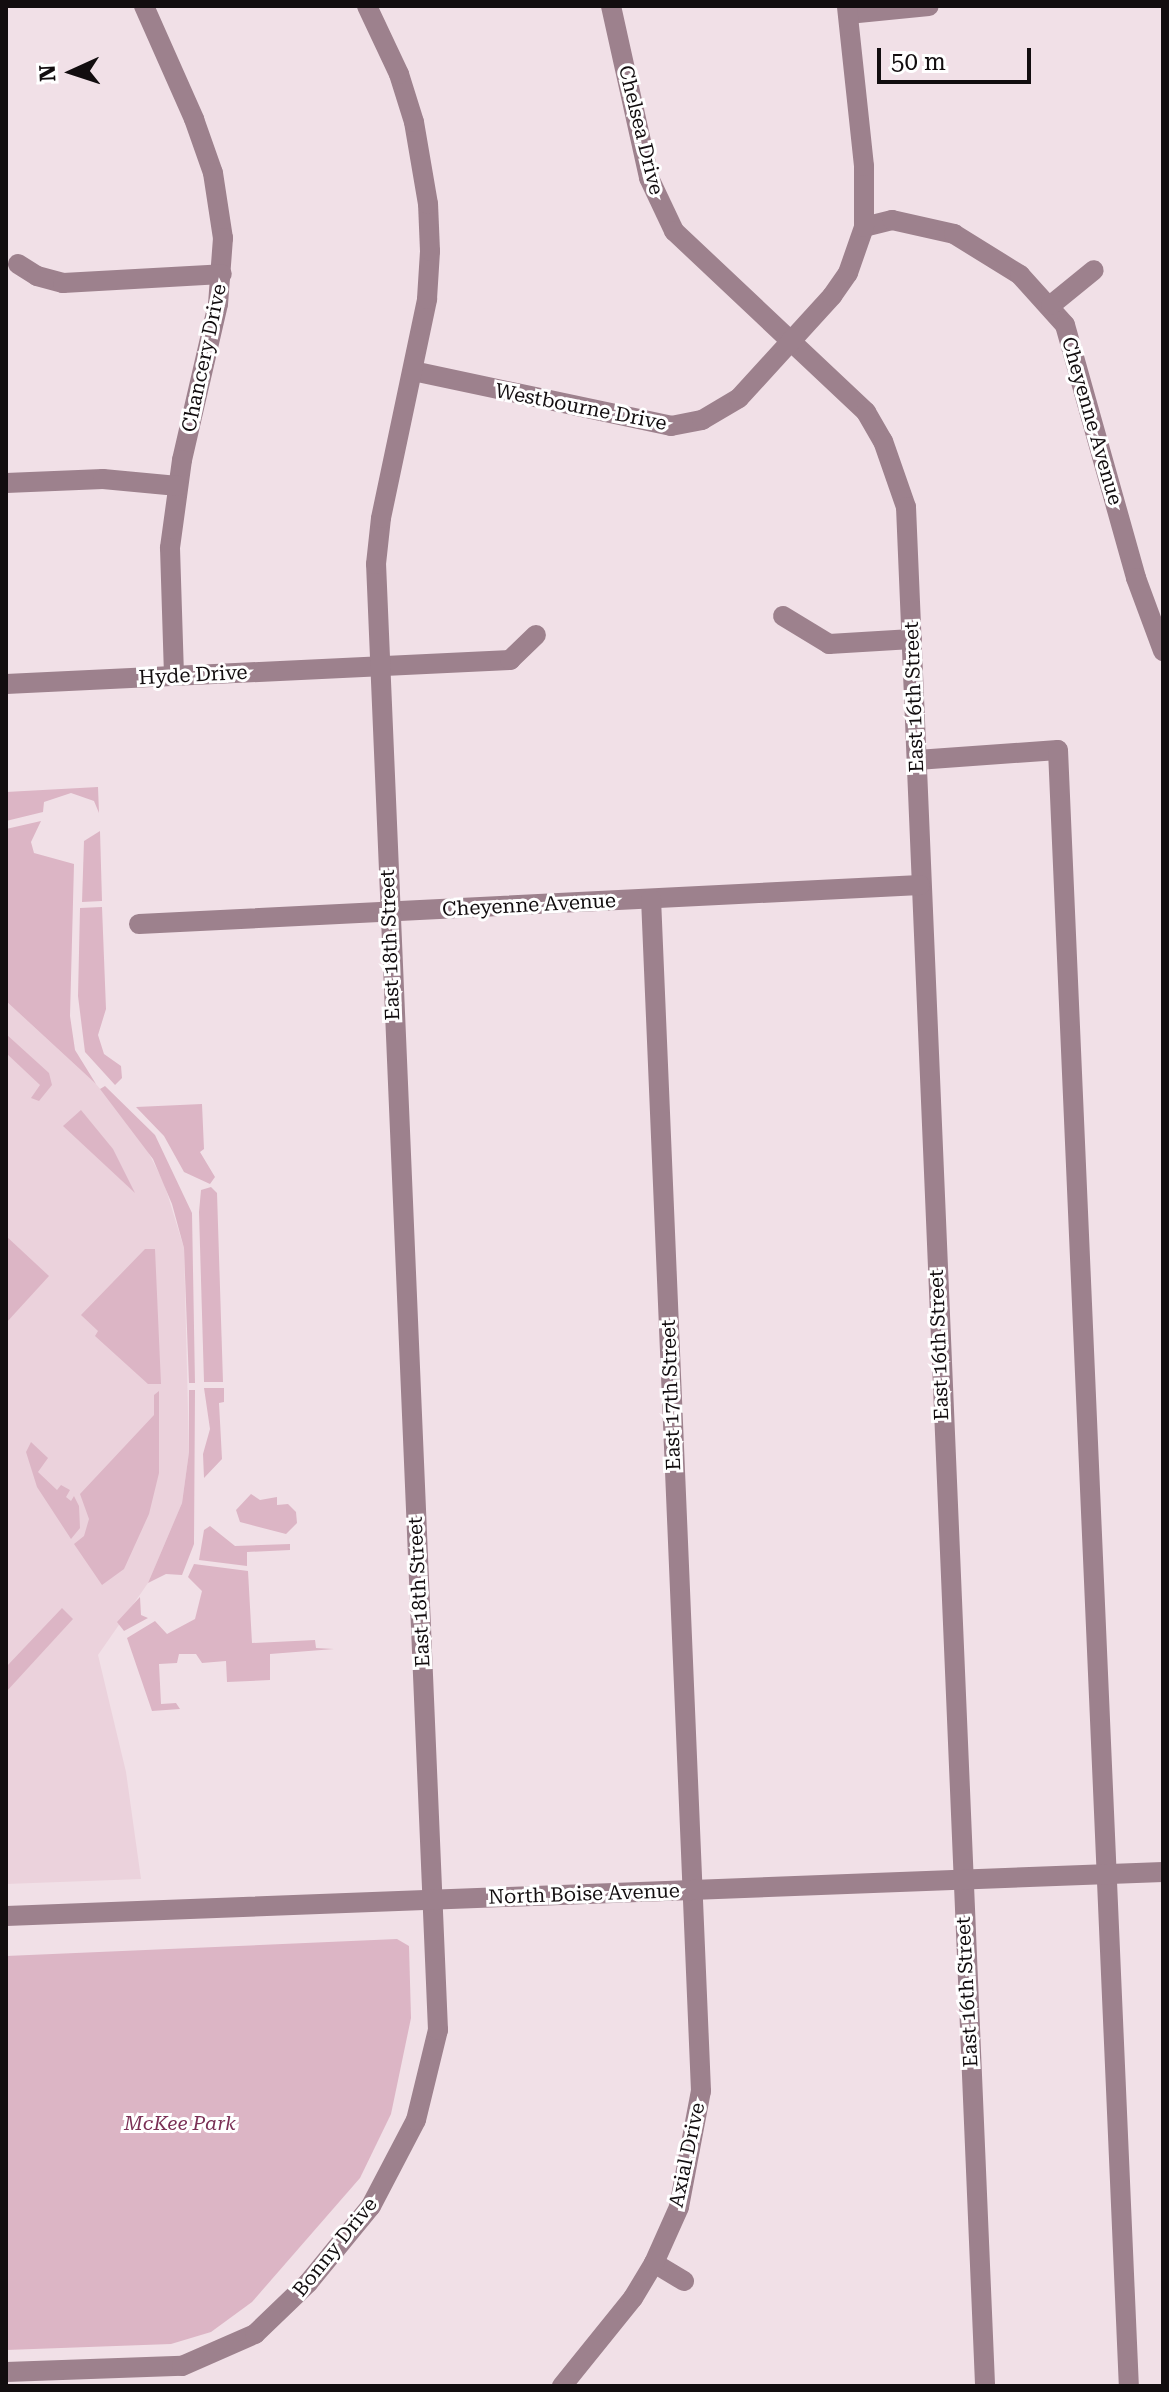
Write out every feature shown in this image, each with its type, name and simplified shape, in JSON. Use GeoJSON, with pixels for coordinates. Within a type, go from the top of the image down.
{"type":"FeatureCollection","features":[{"type":"Feature","properties":{"kind":"street","name":"Chancery Drive"},"geometry":{"type":"LineString","coordinates":[[144,6],[213,173],[223,238],[222,274],[178,486],[169,574],[174,675]]}},
{"type":"Feature","properties":{"kind":"street","name":"East 18th Street"},"geometry":{"type":"LineString","coordinates":[[367,6],[403,86],[428,204],[427,299],[381,518],[376,564],[433,1899]]}},
{"type":"Feature","properties":{"kind":"street","name":"Chelsea Drive"},"geometry":{"type":"LineString","coordinates":[[611,6],[657,202],[684,243],[795,342]]}},
{"type":"Feature","properties":{"kind":"street"},"geometry":{"type":"LineString","coordinates":[[848,10],[929,6]]}},
{"type":"Feature","properties":{"kind":"street","name":"Westbourne Drive"},"geometry":{"type":"LineString","coordinates":[[413,371],[671,426],[722,410],[795,342],[848,273],[864,227],[864,166],[848,10]]}},
{"type":"Feature","properties":{"kind":"street","name":"Cheyenne Avenue"},"geometry":{"type":"LineString","coordinates":[[864,227],[892,220],[954,234],[1003,262],[1051,305],[1077,357],[1136,578],[1163,651]]}},
{"type":"Feature","properties":{"kind":"street"},"geometry":{"type":"LineString","coordinates":[[18,264],[37,276],[63,283],[222,274]]}},
{"type":"Feature","properties":{"kind":"street"},"geometry":{"type":"LineString","coordinates":[[1051,305],[1094,270]]}},
{"type":"Feature","properties":{"kind":"street","name":"East 16th Street"},"geometry":{"type":"LineString","coordinates":[[795,342],[866,412],[901,485],[912,639],[961,1880],[985,2386]]}},
{"type":"Feature","properties":{"kind":"street"},"geometry":{"type":"LineString","coordinates":[[6,483],[103,479],[178,486]]}},
{"type":"Feature","properties":{"kind":"street"},"geometry":{"type":"LineString","coordinates":[[783,616],[829,644],[912,639]]}},
{"type":"Feature","properties":{"kind":"street","name":"Hyde Drive"},"geometry":{"type":"LineString","coordinates":[[6,684],[510,660],[536,635]]}},
{"type":"Feature","properties":{"kind":"street"},"geometry":{"type":"LineString","coordinates":[[917,760],[1058,750],[1104,1874],[1129,2386]]}},
{"type":"Feature","properties":{"kind":"street","name":"Cheyenne Avenue"},"geometry":{"type":"LineString","coordinates":[[139,924],[920,885]]}},
{"type":"Feature","properties":{"kind":"street","name":"East 17th Street"},"geometry":{"type":"LineString","coordinates":[[651,899],[690,1890]]}},
{"type":"Feature","properties":{"kind":"street","name":"North Boise Avenue"},"geometry":{"type":"LineString","coordinates":[[6,1916],[1163,1872]]}},
{"type":"Feature","properties":{"kind":"street","name":"Axial Drive"},"geometry":{"type":"LineString","coordinates":[[562,2386],[633,2298],[654,2263],[679,2207],[701,2091],[690,1890]]}},
{"type":"Feature","properties":{"kind":"street","name":"Bonny Drive"},"geometry":{"type":"LineString","coordinates":[[6,2372],[157,2369],[208,2359],[255,2334],[308,2283],[371,2206],[416,2120],[438,2030],[433,1899]]}},
{"type":"Feature","properties":{"kind":"street"},"geometry":{"type":"LineString","coordinates":[[654,2263],[684,2281]]}},
{"type":"Feature","properties":{"kind":"shaded area"},"geometry":{"type":"Polygon","coordinates":[[[6,1001],[96,1084],[140,1136],[164,1183],[184,1248],[189,1452],[182,1503],[148,1583],[98,1655],[126,1772],[141,1879],[6,1884],[6,1001]]]}},
{"type":"Feature","properties":{"kind":"green space"},"geometry":{"type":"Polygon","coordinates":[[[98,787],[99,813],[94,801],[71,793],[44,802],[43,812],[6,821],[6,792],[98,787]]]}},
{"type":"Feature","properties":{"kind":"green space"},"geometry":{"type":"Polygon","coordinates":[[[41,821],[31,842],[34,853],[74,864],[70,1016],[75,1050],[96,1084],[6,1001],[6,829],[41,821]]]}},
{"type":"Feature","properties":{"kind":"green space"},"geometry":{"type":"Polygon","coordinates":[[[100,831],[102,901],[82,902],[84,841],[100,831]]]}},
{"type":"Feature","properties":{"kind":"green space"},"geometry":{"type":"Polygon","coordinates":[[[102,907],[106,1009],[98,1035],[104,1054],[121,1066],[122,1078],[115,1085],[85,1052],[78,996],[80,908],[102,907]]]}},
{"type":"Feature","properties":{"kind":"green space"},"geometry":{"type":"Polygon","coordinates":[[[6,1034],[49,1073],[52,1085],[39,1101],[31,1098],[40,1085],[6,1053],[6,1034]]]}},
{"type":"Feature","properties":{"kind":"green space"},"geometry":{"type":"Polygon","coordinates":[[[105,1086],[155,1135],[192,1213],[195,1383],[189,1383],[184,1248],[172,1204],[153,1159],[100,1089],[105,1086]]]}},
{"type":"Feature","properties":{"kind":"green space"},"geometry":{"type":"Polygon","coordinates":[[[202,1104],[204,1149],[200,1152],[215,1177],[210,1184],[184,1172],[164,1136],[136,1107],[202,1104]]]}},
{"type":"Feature","properties":{"kind":"green space"},"geometry":{"type":"Polygon","coordinates":[[[81,1110],[113,1149],[135,1193],[63,1126],[81,1110]]]}},
{"type":"Feature","properties":{"kind":"green space"},"geometry":{"type":"Polygon","coordinates":[[[211,1187],[217,1193],[223,1382],[204,1382],[199,1212],[201,1190],[211,1187]]]}},
{"type":"Feature","properties":{"kind":"green space"},"geometry":{"type":"Polygon","coordinates":[[[6,1236],[49,1276],[6,1323],[6,1236]]]}},
{"type":"Feature","properties":{"kind":"green space"},"geometry":{"type":"Polygon","coordinates":[[[145,1249],[155,1249],[161,1384],[148,1384],[95,1336],[98,1331],[81,1315],[145,1249]]]}},
{"type":"Feature","properties":{"kind":"green space"},"geometry":{"type":"Polygon","coordinates":[[[204,1388],[224,1388],[224,1402],[219,1403],[222,1459],[204,1478],[203,1454],[210,1429],[204,1388]]]}},
{"type":"Feature","properties":{"kind":"green space"},"geometry":{"type":"Polygon","coordinates":[[[189,1390],[195,1390],[194,1544],[182,1575],[166,1574],[148,1583],[182,1503],[189,1452],[189,1390]]]}},
{"type":"Feature","properties":{"kind":"green space"},"geometry":{"type":"Polygon","coordinates":[[[159,1391],[159,1473],[149,1514],[124,1569],[102,1585],[74,1544],[84,1536],[89,1519],[80,1494],[154,1415],[154,1395],[159,1391]]]}},
{"type":"Feature","properties":{"kind":"green space"},"geometry":{"type":"Polygon","coordinates":[[[31,1442],[48,1458],[38,1472],[57,1490],[61,1485],[70,1490],[66,1497],[71,1501],[74,1496],[79,1506],[80,1528],[71,1539],[37,1487],[26,1452],[31,1442]]]}},
{"type":"Feature","properties":{"kind":"green space"},"geometry":{"type":"Polygon","coordinates":[[[251,1494],[260,1500],[277,1497],[277,1505],[288,1504],[296,1512],[297,1523],[286,1534],[240,1522],[236,1510],[251,1494]]]}},
{"type":"Feature","properties":{"kind":"green space"},"geometry":{"type":"Polygon","coordinates":[[[210,1526],[235,1546],[290,1544],[290,1550],[247,1552],[247,1566],[199,1560],[204,1530],[210,1526]]]}},
{"type":"Feature","properties":{"kind":"green space"},"geometry":{"type":"Polygon","coordinates":[[[194,1564],[248,1571],[252,1643],[315,1640],[316,1648],[334,1649],[270,1654],[270,1680],[227,1682],[226,1661],[202,1663],[196,1654],[179,1654],[177,1663],[159,1664],[161,1704],[176,1703],[180,1709],[152,1711],[127,1638],[155,1621],[167,1634],[195,1619],[202,1591],[188,1577],[194,1564]]]}},
{"type":"Feature","properties":{"kind":"green space"},"geometry":{"type":"Polygon","coordinates":[[[140,1597],[141,1615],[148,1618],[124,1631],[117,1622],[140,1597]]]}},
{"type":"Feature","properties":{"kind":"green space"},"geometry":{"type":"Polygon","coordinates":[[[62,1608],[73,1619],[6,1692],[6,1667],[62,1608]]]}},
{"type":"Feature","properties":{"kind":"green space","name":"McKee Park"},"geometry":{"type":"Polygon","coordinates":[[[397,1939],[409,1946],[411,2018],[391,2114],[360,2178],[252,2302],[211,2332],[171,2344],[6,2350],[6,1956],[397,1939]]]}}]}
